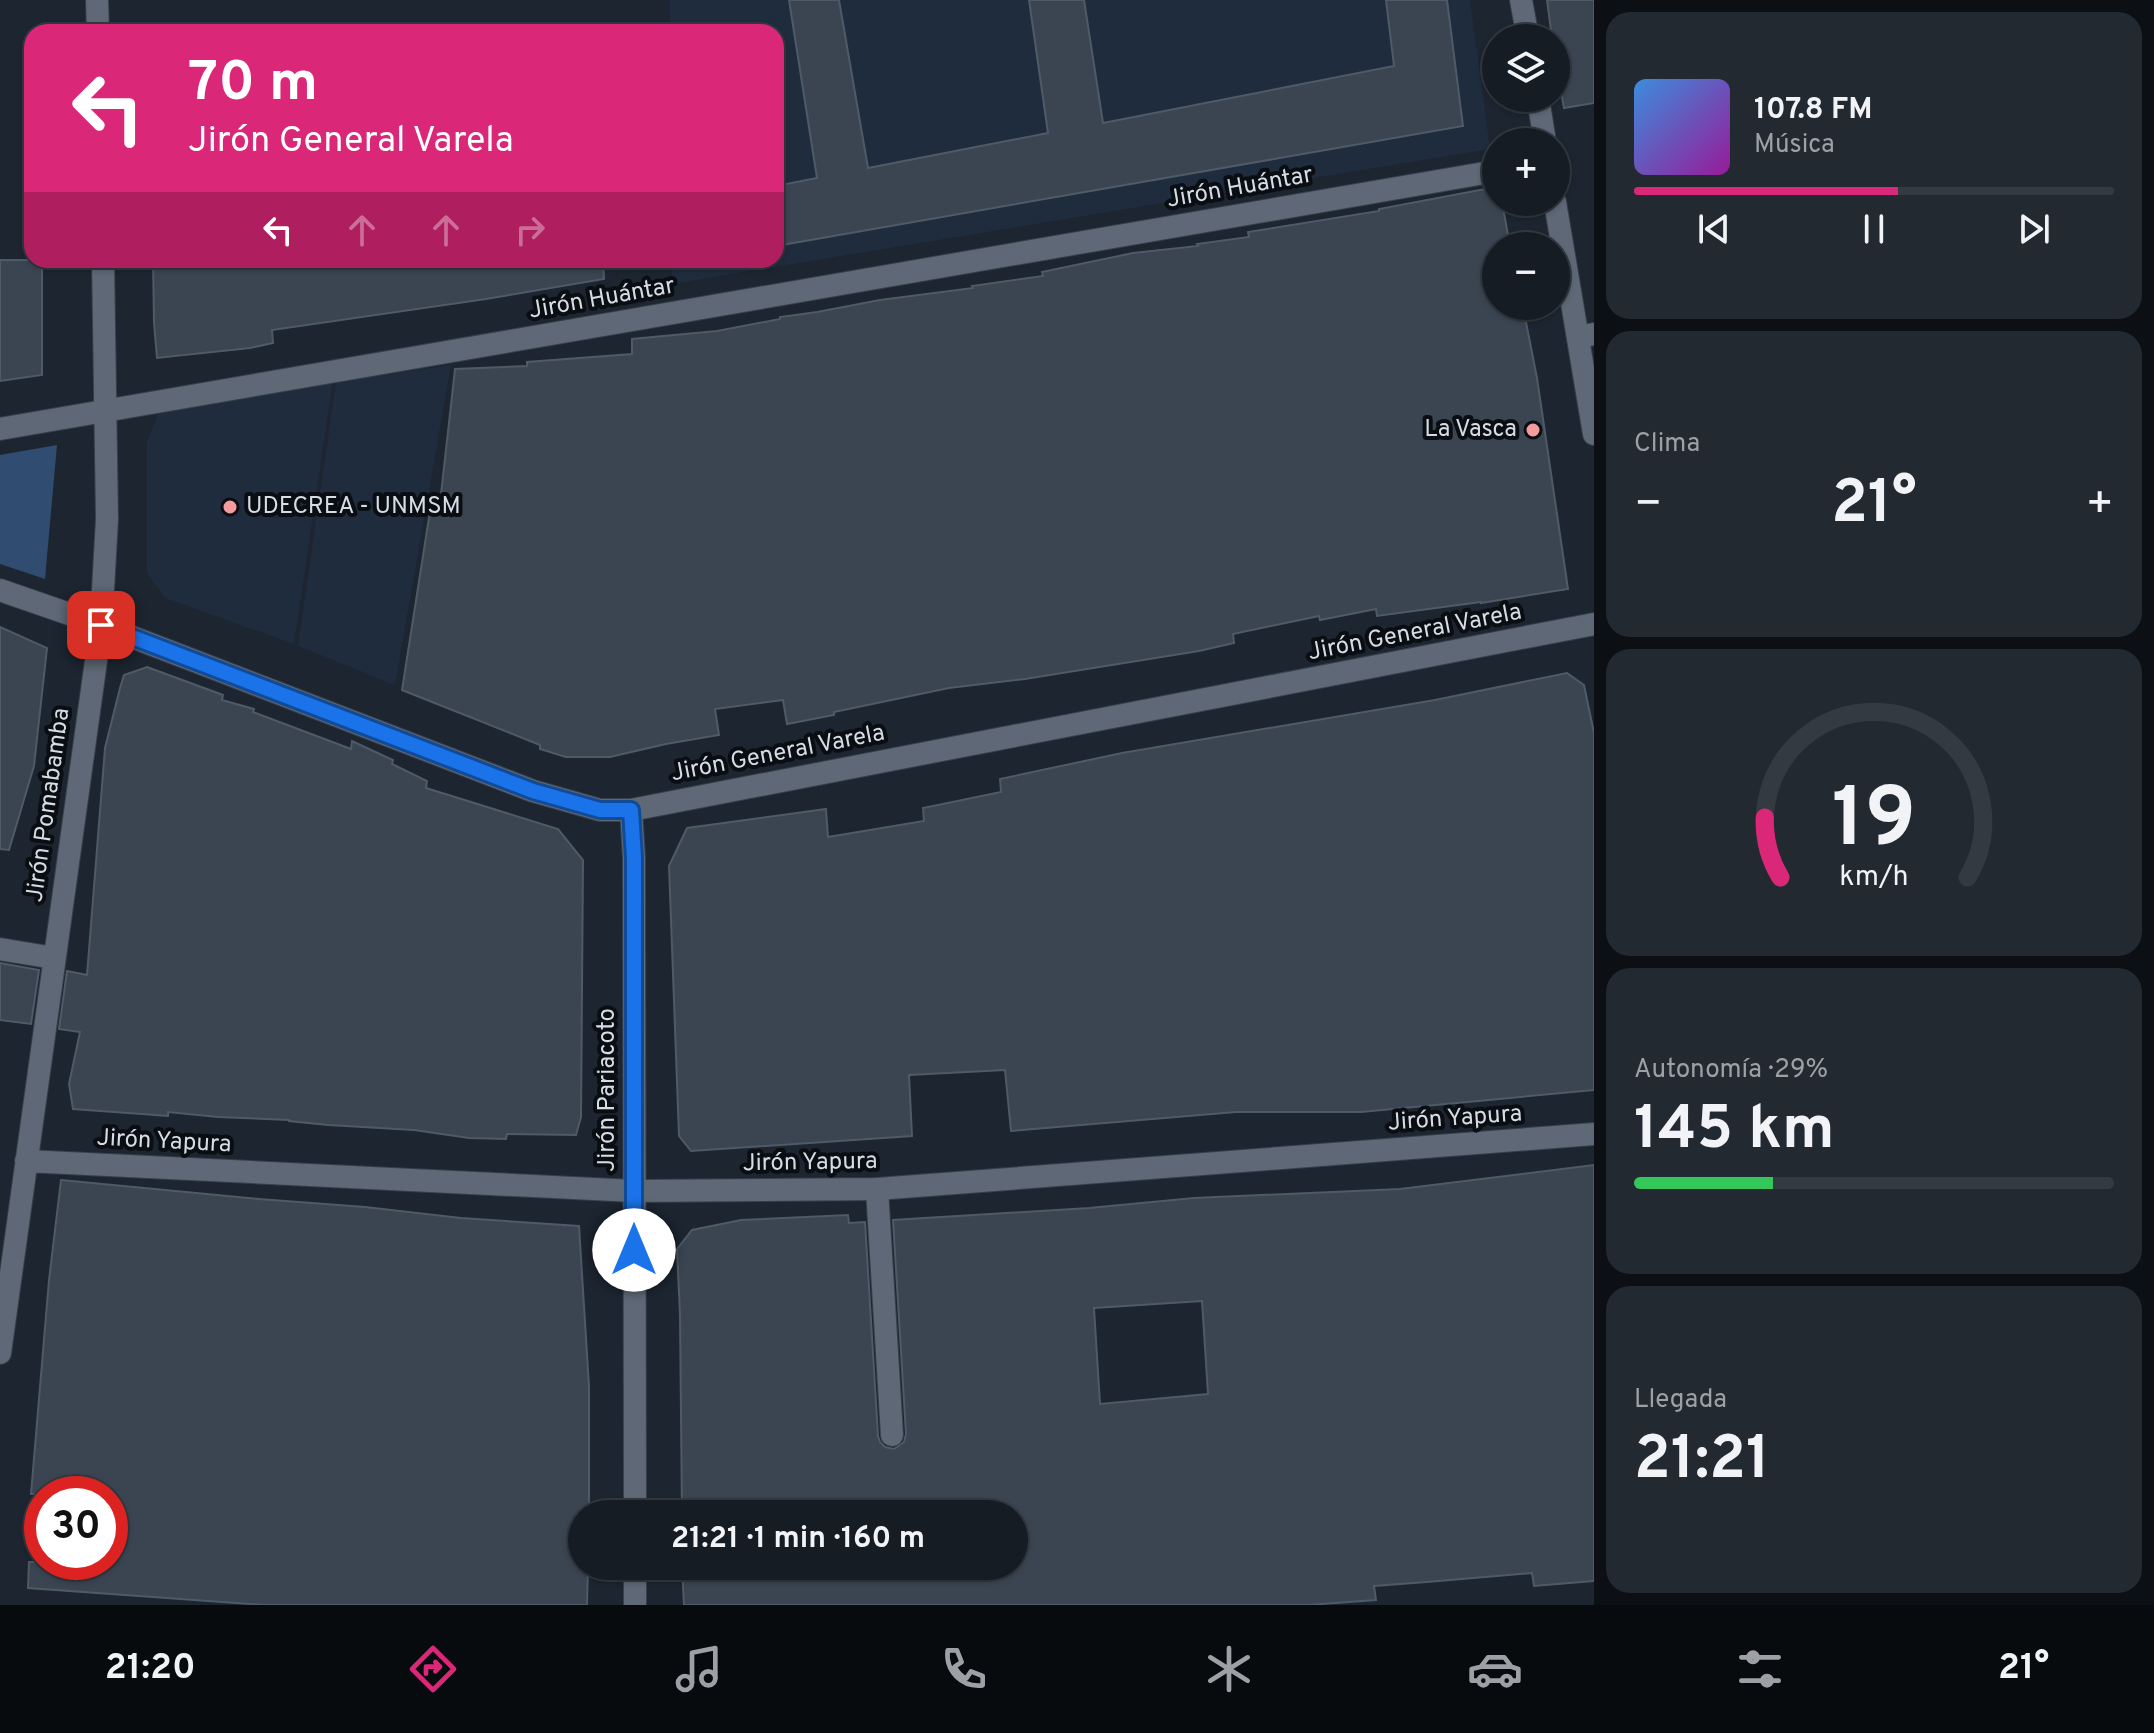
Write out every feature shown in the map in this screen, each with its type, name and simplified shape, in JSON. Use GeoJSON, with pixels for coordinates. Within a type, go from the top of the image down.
{"type":"FeatureCollection","features":[{"type":"Feature","properties":{"kind":"street"},"geometry":{"type":"LineString","coordinates":[[97,0],[98,24]]}},
{"type":"Feature","properties":{"kind":"street"},"geometry":{"type":"LineString","coordinates":[[1521,0],[1525,24]]}},
{"type":"Feature","properties":{"kind":"street","name":"Jirón Huántar"},"geometry":{"type":"LineString","coordinates":[[0,429],[1482,173]]}},
{"type":"Feature","properties":{"kind":"street"},"geometry":{"type":"LineString","coordinates":[[1558,216],[1586,335],[1594,434]]}},
{"type":"Feature","properties":{"kind":"street","name":"Jirón Pomabamba"},"geometry":{"type":"LineString","coordinates":[[0,1353],[5,1270],[26,1161],[101,625],[107,519],[103,268]]}},
{"type":"Feature","properties":{"kind":"street","name":"Jirón General Varela"},"geometry":{"type":"LineString","coordinates":[[0,590],[101,625],[533,791],[600,810],[631,810],[1594,624]]}},
{"type":"Feature","properties":{"kind":"street","name":"Jirón Pariacoto"},"geometry":{"type":"LineString","coordinates":[[631,810],[634,858],[635,1500]]}},
{"type":"Feature","properties":{"kind":"street"},"geometry":{"type":"LineString","coordinates":[[0,949],[54,958]]}},
{"type":"Feature","properties":{"kind":"street","name":"Jirón Yapura"},"geometry":{"type":"LineString","coordinates":[[26,1161],[634,1191],[877,1189],[1594,1134]]}},
{"type":"Feature","properties":{"kind":"street"},"geometry":{"type":"LineString","coordinates":[[877,1189],[892,1435]]}},
{"type":"Feature","properties":{"kind":"street"},"geometry":{"type":"LineString","coordinates":[[635,1580],[635,1605]]}},
{"type":"Feature","properties":{"kind":"shaded area"},"geometry":{"type":"Polygon","coordinates":[[[670,0],[1470,0],[1482,89],[1482,112],[1485,112],[1487,128],[1482,128],[1482,150],[784,266],[784,24],[670,24],[670,0]]]}},
{"type":"Feature","properties":{"kind":"shaded area"},"geometry":{"type":"Polygon","coordinates":[[[672,268],[769,268],[672,284],[672,268]]]}},
{"type":"Feature","properties":{"kind":"shaded area"},"geometry":{"type":"Polygon","coordinates":[[[451,365],[395,685],[298,646],[336,382],[451,365]]]}},
{"type":"Feature","properties":{"kind":"shaded area","name":"UDECREA - UNMSM"},"geometry":{"type":"Polygon","coordinates":[[[333,381],[294,644],[165,598],[147,573],[147,442],[161,407],[333,381]]]}},
{"type":"Feature","properties":{"kind":"shaded area"},"geometry":{"type":"Polygon","coordinates":[[[57,445],[45,579],[0,564],[0,455],[57,445]]]}},
{"type":"Feature","properties":{"kind":"building"},"geometry":{"type":"Polygon","coordinates":[[[789,0],[839,0],[868,168],[1048,133],[1029,0],[1084,0],[1103,123],[1394,66],[1386,0],[1447,0],[1463,126],[784,245],[784,184],[817,178],[789,0]]]}},
{"type":"Feature","properties":{"kind":"building"},"geometry":{"type":"Polygon","coordinates":[[[1547,0],[1594,0],[1594,103],[1570,107],[1570,24],[1550,24],[1547,0]]]}},
{"type":"Feature","properties":{"kind":"building"},"geometry":{"type":"Polygon","coordinates":[[[1482,190],[1482,216],[1505,216],[1507,232],[1482,232],[1482,320],[1526,320],[1568,589],[1377,616],[1376,609],[1320,620],[1319,616],[1233,634],[1234,643],[1199,651],[949,688],[787,724],[783,700],[715,709],[719,735],[610,757],[566,757],[540,749],[540,745],[402,690],[430,511],[439,512],[455,369],[527,366],[527,362],[632,354],[632,339],[717,331],[880,300],[1043,276],[1042,272],[1133,253],[1249,237],[1248,232],[1482,190]]]}},
{"type":"Feature","properties":{"kind":"building"},"geometry":{"type":"Polygon","coordinates":[[[0,260],[24,260],[24,268],[42,268],[42,375],[0,381],[0,260]]]}},
{"type":"Feature","properties":{"kind":"building"},"geometry":{"type":"Polygon","coordinates":[[[153,268],[603,268],[604,279],[272,330],[273,343],[250,348],[157,358],[153,268]]]}},
{"type":"Feature","properties":{"kind":"building"},"geometry":{"type":"Polygon","coordinates":[[[0,627],[47,648],[34,766],[9,850],[0,849],[0,627]]]}},
{"type":"Feature","properties":{"kind":"building"},"geometry":{"type":"Polygon","coordinates":[[[147,667],[223,695],[222,700],[254,709],[253,712],[351,749],[352,741],[393,760],[392,764],[427,781],[426,788],[558,829],[583,860],[581,1117],[576,1135],[507,1134],[506,1139],[469,1138],[414,1130],[289,1120],[73,1109],[69,1084],[80,1032],[59,1029],[67,971],[87,975],[105,748],[120,688],[124,675],[147,667]]]}},
{"type":"Feature","properties":{"kind":"building"},"geometry":{"type":"Polygon","coordinates":[[[1567,673],[1584,685],[1594,733],[1594,1090],[1361,1112],[1236,1112],[1011,1131],[1005,1070],[909,1075],[912,1136],[691,1151],[679,1136],[669,866],[687,828],[826,809],[828,837],[924,821],[923,808],[1001,792],[1000,779],[1122,753],[1435,700],[1567,673]]]}},
{"type":"Feature","properties":{"kind":"building"},"geometry":{"type":"Polygon","coordinates":[[[0,963],[39,970],[31,1024],[0,1020],[0,963]]]}},
{"type":"Feature","properties":{"kind":"building"},"geometry":{"type":"Polygon","coordinates":[[[1594,1165],[1594,1581],[1534,1586],[1532,1573],[1374,1586],[1376,1600],[1308,1605],[684,1605],[683,1580],[1028,1580],[1028,1500],[682,1500],[677,1249],[692,1230],[741,1220],[848,1215],[849,1223],[865,1222],[878,1436],[885,1447],[894,1449],[904,1442],[906,1434],[893,1220],[1194,1198],[1400,1189],[1594,1165]],[[1202,1301],[1094,1308],[1100,1404],[1208,1394],[1202,1301]]]}},
{"type":"Feature","properties":{"kind":"building"},"geometry":{"type":"Polygon","coordinates":[[[61,1180],[461,1218],[579,1226],[589,1386],[589,1500],[568,1500],[568,1580],[588,1580],[587,1605],[264,1605],[28,1588],[28,1580],[128,1580],[128,1476],[33,1476],[61,1180]]]}},
{"type":"Feature","properties":{"kind":"place","name":"La Vasca"},"geometry":{"type":"Point","coordinates":[1533,430]}},
{"type":"Feature","properties":{"kind":"place","name":"UDECREA - UNMSM"},"geometry":{"type":"Point","coordinates":[230,507]}},
{"type":"Feature","properties":{"kind":"route"},"geometry":{"type":"LineString","coordinates":[[101,625],[533,791],[600,810],[631,810],[634,858],[634,1250]]}}]}
